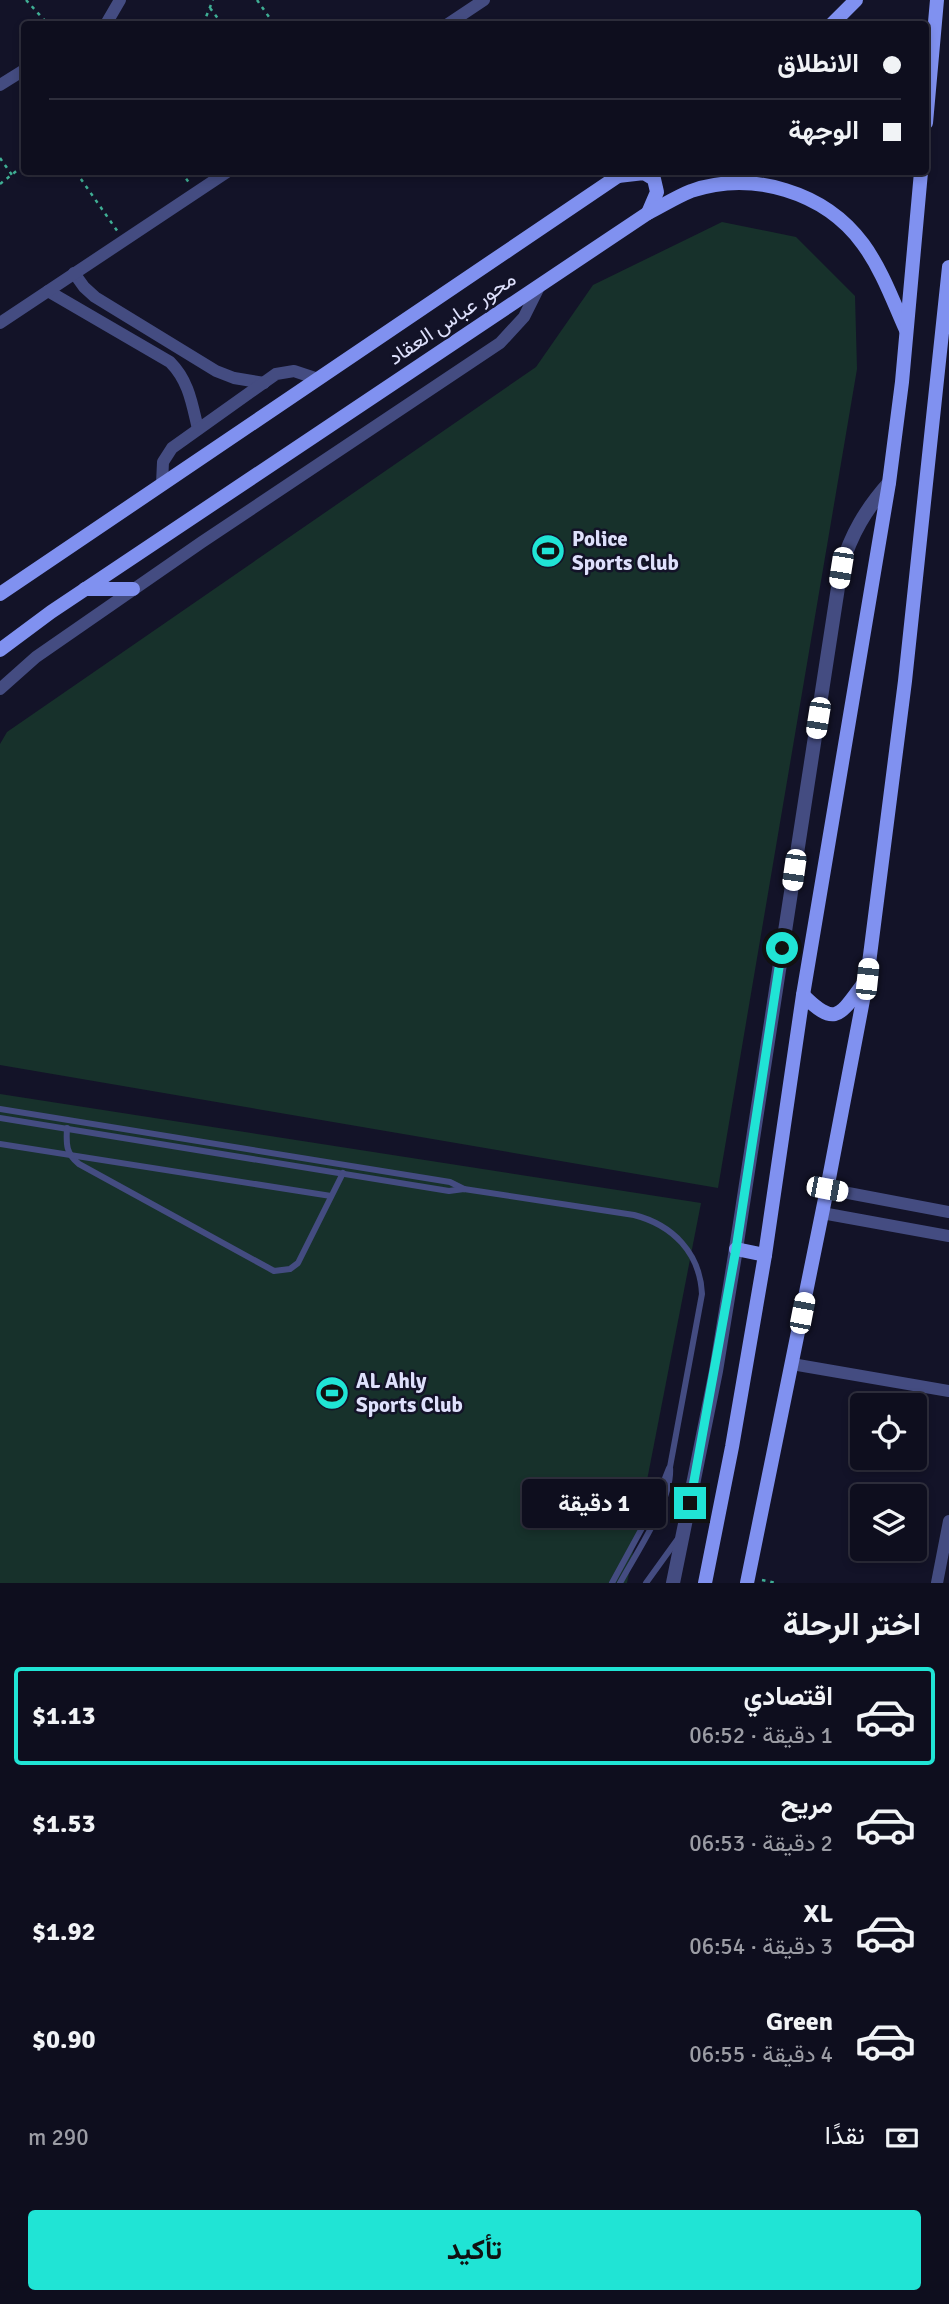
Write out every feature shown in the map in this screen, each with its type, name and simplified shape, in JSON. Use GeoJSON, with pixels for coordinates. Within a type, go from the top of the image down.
{"type":"FeatureCollection","features":[{"type":"Feature","properties":{"kind":"main road"},"geometry":{"type":"LineString","coordinates":[[835,21],[856,0]]}},
{"type":"Feature","properties":{"kind":"main road"},"geometry":{"type":"LineString","coordinates":[[929,89],[937,0]]}},
{"type":"Feature","properties":{"kind":"main road","name":"محور عباس العقاد"},"geometry":{"type":"LineString","coordinates":[[0,594],[620,175]]}},
{"type":"Feature","properties":{"kind":"main road"},"geometry":{"type":"LineString","coordinates":[[647,175],[654,179],[657,192],[648,213]]}},
{"type":"Feature","properties":{"kind":"main road"},"geometry":{"type":"LineString","coordinates":[[705,1583],[765,1255],[803,995],[889,483],[907,333],[921,175]]}},
{"type":"Feature","properties":{"kind":"main road","name":"محور عباس العقاد"},"geometry":{"type":"LineString","coordinates":[[0,650],[85,589],[648,213],[689,192],[728,183],[754,184],[801,195],[826,209],[844,223],[876,263],[907,333]]}},
{"type":"Feature","properties":{"kind":"main road"},"geometry":{"type":"LineString","coordinates":[[747,1583],[867,979],[905,681],[949,267]]}},
{"type":"Feature","properties":{"kind":"main road"},"geometry":{"type":"LineString","coordinates":[[85,589],[133,589]]}},
{"type":"Feature","properties":{"kind":"main road"},"geometry":{"type":"LineString","coordinates":[[803,995],[823,1013],[835,1014],[846,1007],[867,979]]}},
{"type":"Feature","properties":{"kind":"main road"},"geometry":{"type":"LineString","coordinates":[[736,1249],[765,1255]]}},
{"type":"Feature","properties":{"kind":"street"},"geometry":{"type":"LineString","coordinates":[[108,21],[120,0]]}},
{"type":"Feature","properties":{"kind":"street"},"geometry":{"type":"LineString","coordinates":[[452,21],[479,1]]}},
{"type":"Feature","properties":{"kind":"street"},"geometry":{"type":"LineString","coordinates":[[0,85],[21,72]]}},
{"type":"Feature","properties":{"kind":"street"},"geometry":{"type":"LineString","coordinates":[[0,323],[222,175]]}},
{"type":"Feature","properties":{"kind":"street"},"geometry":{"type":"LineString","coordinates":[[74,273],[89,293],[225,375],[264,383]]}},
{"type":"Feature","properties":{"kind":"street"},"geometry":{"type":"LineString","coordinates":[[0,689],[36,657],[133,589],[491,350],[509,336],[524,317],[540,285]]}},
{"type":"Feature","properties":{"kind":"street"},"geometry":{"type":"LineString","coordinates":[[48,291],[170,362],[183,377],[198,429]]}},
{"type":"Feature","properties":{"kind":"street"},"geometry":{"type":"LineString","coordinates":[[98,320],[107,304]]}},
{"type":"Feature","properties":{"kind":"street"},"geometry":{"type":"LineString","coordinates":[[124,335],[133,320]]}},
{"type":"Feature","properties":{"kind":"street"},"geometry":{"type":"LineString","coordinates":[[153,352],[162,337]]}},
{"type":"Feature","properties":{"kind":"street"},"geometry":{"type":"LineString","coordinates":[[162,484],[163,462],[168,452],[276,374],[294,371],[318,379]]}},
{"type":"Feature","properties":{"kind":"street"},"geometry":{"type":"LineString","coordinates":[[673,1583],[736,1249],[841,568],[854,530],[864,513],[889,483]]}},
{"type":"Feature","properties":{"kind":"street"},"geometry":{"type":"LineString","coordinates":[[827,1189],[949,1212]]}},
{"type":"Feature","properties":{"kind":"street"},"geometry":{"type":"LineString","coordinates":[[822,1213],[949,1237]]}},
{"type":"Feature","properties":{"kind":"street"},"geometry":{"type":"LineString","coordinates":[[792,1364],[949,1391]]}},
{"type":"Feature","properties":{"kind":"street"},"geometry":{"type":"LineString","coordinates":[[937,1583],[949,1521]]}},
{"type":"Feature","properties":{"kind":"lane"},"geometry":{"type":"LineString","coordinates":[[0,1109],[450,1182],[464,1189]]}},
{"type":"Feature","properties":{"kind":"lane"},"geometry":{"type":"LineString","coordinates":[[0,1118],[449,1191],[464,1189],[645,1217],[665,1227],[689,1250],[699,1270],[702,1294],[670,1467],[670,1484],[666,1497],[620,1583]]}},
{"type":"Feature","properties":{"kind":"lane"},"geometry":{"type":"LineString","coordinates":[[67,1128],[66,1144],[79,1164],[274,1271],[290,1269],[298,1263],[343,1173]]}},
{"type":"Feature","properties":{"kind":"lane"},"geometry":{"type":"LineString","coordinates":[[0,1144],[331,1196]]}},
{"type":"Feature","properties":{"kind":"lane"},"geometry":{"type":"LineString","coordinates":[[612,1583],[654,1506],[670,1467]]}},
{"type":"Feature","properties":{"kind":"lane"},"geometry":{"type":"LineString","coordinates":[[646,1583],[685,1530]]}},
{"type":"Feature","properties":{"kind":"path"},"geometry":{"type":"LineString","coordinates":[[26,0],[45,21]]}},
{"type":"Feature","properties":{"kind":"path"},"geometry":{"type":"LineString","coordinates":[[204,21],[213,0]]}},
{"type":"Feature","properties":{"kind":"path"},"geometry":{"type":"LineString","coordinates":[[257,0],[272,21]]}},
{"type":"Feature","properties":{"kind":"path"},"geometry":{"type":"LineString","coordinates":[[210,8],[220,21]]}},
{"type":"Feature","properties":{"kind":"path"},"geometry":{"type":"LineString","coordinates":[[0,158],[12,175]]}},
{"type":"Feature","properties":{"kind":"path"},"geometry":{"type":"LineString","coordinates":[[0,184],[21,168]]}},
{"type":"Feature","properties":{"kind":"path"},"geometry":{"type":"LineString","coordinates":[[78,175],[124,240]]}},
{"type":"Feature","properties":{"kind":"green space","name":"Police Sports Club"},"geometry":{"type":"Polygon","coordinates":[[[722,222],[796,237],[855,296],[857,369],[718,1188],[0,1065],[0,744],[7,732],[536,367],[593,285],[722,222]]]}},
{"type":"Feature","properties":{"kind":"green space","name":"AL Ahly Sports Club"},"geometry":{"type":"Polygon","coordinates":[[[0,1094],[701,1203],[627,1583],[0,1583],[0,1094]]]}},
{"type":"Feature","properties":{"kind":"place","name":"Police Sports Club"},"geometry":{"type":"Point","coordinates":[548,551]}},
{"type":"Feature","properties":{"kind":"place","name":"AL Ahly Sports Club"},"geometry":{"type":"Point","coordinates":[332,1393]}},
{"type":"Feature","properties":{"kind":"route"},"geometry":{"type":"LineString","coordinates":[[690,1503],[716,1370],[782,948]]}}]}
